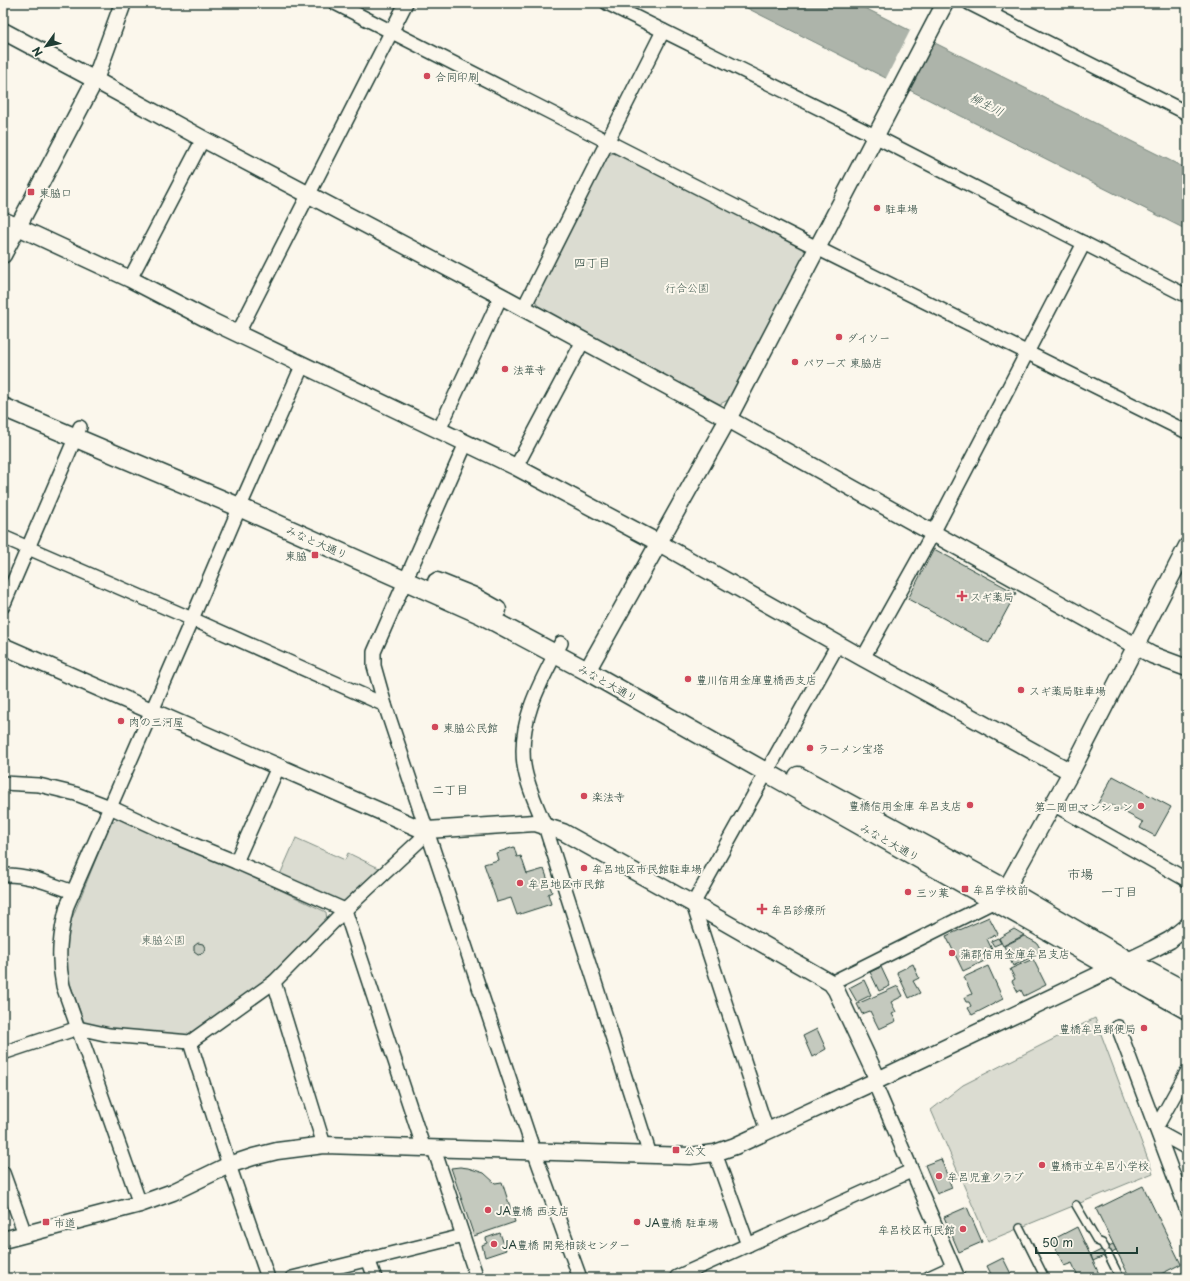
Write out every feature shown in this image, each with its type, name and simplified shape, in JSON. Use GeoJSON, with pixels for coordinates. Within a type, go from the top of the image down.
{"type":"FeatureCollection","features":[{"type":"Feature","properties":{"kind":"main road","name":"みなと大通り"},"geometry":{"type":"LineString","coordinates":[[3,395],[78,432],[241,502],[407,576],[482,615],[558,649],[769,768],[1000,895],[1129,960],[1187,992]]}},
{"type":"Feature","properties":{"kind":"main road","name":"みなと大通り"},"geometry":{"type":"LineString","coordinates":[[3,407],[78,432]]}},
{"type":"Feature","properties":{"kind":"main road","name":"みなと大通り"},"geometry":{"type":"LineString","coordinates":[[1000,895],[1113,968],[1187,1010]]}},
{"type":"Feature","properties":{"kind":"street"},"geometry":{"type":"LineString","coordinates":[[3,255],[95,80],[123,3]]}},
{"type":"Feature","properties":{"kind":"street"},"geometry":{"type":"LineString","coordinates":[[335,3],[817,248],[1187,432]]}},
{"type":"Feature","properties":{"kind":"street"},"geometry":{"type":"LineString","coordinates":[[238,333],[406,3]]}},
{"type":"Feature","properties":{"kind":"street"},"geometry":{"type":"LineString","coordinates":[[608,3],[875,136],[1187,296]]}},
{"type":"Feature","properties":{"kind":"street"},"geometry":{"type":"LineString","coordinates":[[590,666],[728,419],[944,3]]}},
{"type":"Feature","properties":{"kind":"street"},"geometry":{"type":"LineString","coordinates":[[969,3],[995,9],[1187,113]]}},
{"type":"Feature","properties":{"kind":"street"},"geometry":{"type":"LineString","coordinates":[[3,31],[203,139],[501,296],[728,419],[1152,655],[1187,668]]}},
{"type":"Feature","properties":{"kind":"street"},"geometry":{"type":"LineString","coordinates":[[523,309],[663,31]]}},
{"type":"Feature","properties":{"kind":"street"},"geometry":{"type":"LineString","coordinates":[[130,279],[203,139]]}},
{"type":"Feature","properties":{"kind":"street"},"geometry":{"type":"LineString","coordinates":[[3,220],[19,226],[130,279],[238,333],[516,467],[659,543],[838,644],[1071,772]]}},
{"type":"Feature","properties":{"kind":"street"},"geometry":{"type":"LineString","coordinates":[[864,658],[933,533],[1084,243]]}},
{"type":"Feature","properties":{"kind":"street"},"geometry":{"type":"LineString","coordinates":[[439,430],[501,296]]}},
{"type":"Feature","properties":{"kind":"street"},"geometry":{"type":"LineString","coordinates":[[516,467],[583,341]]}},
{"type":"Feature","properties":{"kind":"street"},"geometry":{"type":"LineString","coordinates":[[140,1204],[63,986],[59,954],[62,925],[66,906],[192,619],[241,502],[303,364]]}},
{"type":"Feature","properties":{"kind":"street"},"geometry":{"type":"LineString","coordinates":[[3,606],[78,432]]}},
{"type":"Feature","properties":{"kind":"street"},"geometry":{"type":"LineString","coordinates":[[466,443],[374,652],[374,666],[385,705],[534,1152],[580,1278]]}},
{"type":"Feature","properties":{"kind":"street"},"geometry":{"type":"LineString","coordinates":[[3,537],[385,705]]}},
{"type":"Feature","properties":{"kind":"street"},"geometry":{"type":"LineString","coordinates":[[831,983],[1000,895],[1071,772],[1187,546]]}},
{"type":"Feature","properties":{"kind":"street"},"geometry":{"type":"LineString","coordinates":[[767,1131],[693,904],[838,644]]}},
{"type":"Feature","properties":{"kind":"street"},"geometry":{"type":"LineString","coordinates":[[3,646],[416,827],[427,830],[535,823],[563,832],[831,983],[836,990],[876,1081],[911,1171],[955,1273],[928,1278]]}},
{"type":"Feature","properties":{"kind":"street"},"geometry":{"type":"LineString","coordinates":[[558,649],[529,710],[525,724],[523,746],[524,766],[532,793],[545,826],[650,1155]]}},
{"type":"Feature","properties":{"kind":"street"},"geometry":{"type":"LineString","coordinates":[[236,862],[278,767]]}},
{"type":"Feature","properties":{"kind":"street"},"geometry":{"type":"LineString","coordinates":[[3,783],[39,785],[76,794],[110,807],[175,837],[345,910],[429,1149],[463,1236],[477,1278]]}},
{"type":"Feature","properties":{"kind":"street"},"geometry":{"type":"LineString","coordinates":[[1053,804],[1187,880]]}},
{"type":"Feature","properties":{"kind":"street"},"geometry":{"type":"LineString","coordinates":[[3,1053],[78,1028],[109,1035],[190,1042],[274,982],[345,910],[419,841],[427,830]]}},
{"type":"Feature","properties":{"kind":"street"},"geometry":{"type":"LineString","coordinates":[[3,875],[21,876],[38,880],[73,892]]}},
{"type":"Feature","properties":{"kind":"street"},"geometry":{"type":"LineString","coordinates":[[3,1240],[140,1204],[173,1192],[229,1165],[277,1151],[324,1145],[690,1156],[715,1153],[735,1146],[876,1081],[1113,968],[1170,940],[1187,926]]}},
{"type":"Feature","properties":{"kind":"street"},"geometry":{"type":"LineString","coordinates":[[274,982],[324,1145]]}},
{"type":"Feature","properties":{"kind":"street"},"geometry":{"type":"LineString","coordinates":[[1118,1026],[1187,1212]]}},
{"type":"Feature","properties":{"kind":"street"},"geometry":{"type":"LineString","coordinates":[[190,1042],[229,1165],[268,1278]]}},
{"type":"Feature","properties":{"kind":"street"},"geometry":{"type":"LineString","coordinates":[[1157,1130],[1187,1072]]}},
{"type":"Feature","properties":{"kind":"street"},"geometry":{"type":"LineString","coordinates":[[1157,1130],[1187,1148]]}},
{"type":"Feature","properties":{"kind":"street"},"geometry":{"type":"LineString","coordinates":[[715,1153],[748,1245]]}},
{"type":"Feature","properties":{"kind":"street"},"geometry":{"type":"LineString","coordinates":[[677,1278],[911,1171]]}},
{"type":"Feature","properties":{"kind":"street"},"geometry":{"type":"LineString","coordinates":[[3,1173],[25,1234]]}},
{"type":"Feature","properties":{"kind":"street"},"geometry":{"type":"LineString","coordinates":[[292,1278],[368,1258],[463,1236]]}},
{"type":"Feature","properties":{"kind":"street"},"geometry":{"type":"LineString","coordinates":[[368,1258],[375,1278]]}},
{"type":"Feature","properties":{"kind":"lane"},"geometry":{"type":"LineString","coordinates":[[1076,1205],[1097,1241],[1102,1243],[1120,1278]]}},
{"type":"Feature","properties":{"kind":"lane"},"geometry":{"type":"LineString","coordinates":[[1020,1228],[1046,1278]]}},
{"type":"Feature","properties":{"kind":"green space","name":"行合公園"},"geometry":{"type":"Polygon","coordinates":[[[616,152],[804,246],[808,254],[730,399],[720,404],[633,359],[538,307],[535,299],[606,156],[616,152]]]}},
{"type":"Feature","properties":{"kind":"green space","name":"東脇公園"},"geometry":{"type":"Polygon","coordinates":[[[119,819],[224,863],[326,912],[327,920],[278,971],[189,1036],[108,1030],[85,1025],[69,981],[65,948],[68,928],[111,822],[119,819]]]}},
{"type":"Feature","properties":{"kind":"green space"},"geometry":{"type":"Polygon","coordinates":[[[296,838],[345,860],[348,853],[381,869],[342,904],[279,877],[296,838]]]}},
{"type":"Feature","properties":{"kind":"green space"},"geometry":{"type":"Polygon","coordinates":[[[1095,1018],[1153,1173],[988,1241],[931,1110],[963,1085],[1095,1018]]]}},
{"type":"Feature","properties":{"kind":"water","name":"柳生川"},"geometry":{"type":"Polygon","coordinates":[[[737,3],[855,3],[1187,169],[1187,230],[737,3]]]}},
{"type":"Feature","properties":{"kind":"pier"},"geometry":{"type":"Polygon","coordinates":[[[911,29],[933,40],[907,91],[885,80],[911,29]]]}},
{"type":"Feature","properties":{"kind":"building","name":"スギ薬局"},"geometry":{"type":"Polygon","coordinates":[[[934,549],[1016,593],[989,643],[908,599],[934,549]]]}},
{"type":"Feature","properties":{"kind":"building","name":"第二岡田マンション"},"geometry":{"type":"Polygon","coordinates":[[[1113,776],[1171,807],[1155,836],[1140,828],[1143,822],[1111,805],[1108,810],[1097,805],[1113,776]]]}},
{"type":"Feature","properties":{"kind":"building","name":"牟呂地区市民館"},"geometry":{"type":"Polygon","coordinates":[[[514,847],[517,857],[521,856],[527,874],[544,869],[552,892],[548,894],[551,904],[517,915],[511,898],[497,902],[484,864],[498,860],[496,853],[514,847]]]}},
{"type":"Feature","properties":{"kind":"building"},"geometry":{"type":"Polygon","coordinates":[[[989,917],[998,934],[987,939],[995,956],[963,971],[946,936],[989,917]]]}},
{"type":"Feature","properties":{"kind":"building"},"geometry":{"type":"Polygon","coordinates":[[[1014,929],[1024,935],[1003,946],[999,938],[1014,929]]]}},
{"type":"Feature","properties":{"kind":"building"},"geometry":{"type":"Polygon","coordinates":[[[1024,936],[1037,943],[1042,952],[1013,966],[1004,946],[1024,936]]]}},
{"type":"Feature","properties":{"kind":"building"},"geometry":{"type":"Polygon","coordinates":[[[998,938],[1001,943],[994,946],[991,941],[998,938]]]}},
{"type":"Feature","properties":{"kind":"building"},"geometry":{"type":"Polygon","coordinates":[[[198,943],[203,944],[205,948],[203,953],[198,954],[194,951],[194,946],[198,943]]]}},
{"type":"Feature","properties":{"kind":"building"},"geometry":{"type":"Polygon","coordinates":[[[1033,959],[1046,985],[1024,996],[1021,990],[1018,992],[1012,981],[1015,979],[1010,969],[1033,959]]]}},
{"type":"Feature","properties":{"kind":"building"},"geometry":{"type":"Polygon","coordinates":[[[913,964],[919,978],[913,981],[920,993],[909,998],[897,972],[913,964]]]}},
{"type":"Feature","properties":{"kind":"building"},"geometry":{"type":"Polygon","coordinates":[[[988,966],[1003,999],[972,1015],[968,1008],[971,1006],[964,998],[972,994],[964,977],[988,966]]]}},
{"type":"Feature","properties":{"kind":"building"},"geometry":{"type":"Polygon","coordinates":[[[881,967],[890,986],[879,991],[870,972],[881,967]]]}},
{"type":"Feature","properties":{"kind":"building"},"geometry":{"type":"Polygon","coordinates":[[[864,980],[871,995],[857,1002],[849,988],[864,980]]]}},
{"type":"Feature","properties":{"kind":"building"},"geometry":{"type":"Polygon","coordinates":[[[898,986],[903,996],[891,1002],[896,1012],[892,1014],[896,1021],[879,1029],[870,1011],[862,1014],[857,1004],[898,986]]]}},
{"type":"Feature","properties":{"kind":"building"},"geometry":{"type":"Polygon","coordinates":[[[817,1029],[826,1049],[812,1057],[803,1036],[817,1029]]]}},
{"type":"Feature","properties":{"kind":"building","name":"牟呂児童クラブ"},"geometry":{"type":"Polygon","coordinates":[[[941,1159],[952,1188],[937,1194],[925,1165],[941,1159]]]}},
{"type":"Feature","properties":{"kind":"building","name":"JA豊橋 西支店"},"geometry":{"type":"Polygon","coordinates":[[[460,1167],[484,1173],[495,1183],[502,1182],[515,1222],[474,1236],[451,1168],[460,1167]]]}},
{"type":"Feature","properties":{"kind":"building"},"geometry":{"type":"Polygon","coordinates":[[[1143,1186],[1181,1264],[1153,1278],[1130,1278],[1096,1209],[1143,1186]]]}},
{"type":"Feature","properties":{"kind":"building","name":"牟呂校区市民館"},"geometry":{"type":"Polygon","coordinates":[[[967,1207],[982,1242],[959,1252],[944,1217],[967,1207]]]}},
{"type":"Feature","properties":{"kind":"building"},"geometry":{"type":"Polygon","coordinates":[[[1077,1227],[1101,1278],[1079,1278],[1072,1263],[1064,1266],[1052,1240],[1077,1227]]]}},
{"type":"Feature","properties":{"kind":"building","name":"JA豊橋 開発相談センター"},"geometry":{"type":"Polygon","coordinates":[[[500,1233],[506,1250],[485,1257],[482,1245],[487,1243],[486,1238],[500,1233]]]}},
{"type":"Feature","properties":{"kind":"building"},"geometry":{"type":"Polygon","coordinates":[[[1113,1244],[1116,1250],[1093,1261],[1091,1255],[1113,1244]]]}},
{"type":"Feature","properties":{"kind":"building"},"geometry":{"type":"Polygon","coordinates":[[[1003,1258],[1013,1278],[993,1278],[987,1266],[1003,1258]]]}},
{"type":"Feature","properties":{"kind":"place","name":"合同印刷"},"geometry":{"type":"Point","coordinates":[427,76]}},
{"type":"Feature","properties":{"kind":"place","name":"東脇口"},"geometry":{"type":"Point","coordinates":[31,192]}},
{"type":"Feature","properties":{"kind":"place","name":"駐車場"},"geometry":{"type":"Point","coordinates":[877,208]}},
{"type":"Feature","properties":{"kind":"place","name":"ダイソー"},"geometry":{"type":"Point","coordinates":[839,337]}},
{"type":"Feature","properties":{"kind":"place","name":"パワーズ 東脇店"},"geometry":{"type":"Point","coordinates":[795,362]}},
{"type":"Feature","properties":{"kind":"place","name":"法華寺"},"geometry":{"type":"Point","coordinates":[505,369]}},
{"type":"Feature","properties":{"kind":"place","name":"東脇"},"geometry":{"type":"Point","coordinates":[315,555]}},
{"type":"Feature","properties":{"kind":"place","name":"スギ薬局"},"geometry":{"type":"Point","coordinates":[962,596]}},
{"type":"Feature","properties":{"kind":"place","name":"豊川信用金庫豊橋西支店"},"geometry":{"type":"Point","coordinates":[688,679]}},
{"type":"Feature","properties":{"kind":"place","name":"スギ薬局駐車場"},"geometry":{"type":"Point","coordinates":[1021,690]}},
{"type":"Feature","properties":{"kind":"place","name":"肉の三河屋"},"geometry":{"type":"Point","coordinates":[121,721]}},
{"type":"Feature","properties":{"kind":"place","name":"東脇公民館"},"geometry":{"type":"Point","coordinates":[435,727]}},
{"type":"Feature","properties":{"kind":"place","name":"ラーメン宝塔"},"geometry":{"type":"Point","coordinates":[810,748]}},
{"type":"Feature","properties":{"kind":"place","name":"楽法寺"},"geometry":{"type":"Point","coordinates":[584,796]}},
{"type":"Feature","properties":{"kind":"place","name":"豊橋信用金庫 牟呂支店"},"geometry":{"type":"Point","coordinates":[970,805]}},
{"type":"Feature","properties":{"kind":"place","name":"第二岡田マンション"},"geometry":{"type":"Point","coordinates":[1141,806]}},
{"type":"Feature","properties":{"kind":"place","name":"牟呂地区市民館駐車場"},"geometry":{"type":"Point","coordinates":[584,868]}},
{"type":"Feature","properties":{"kind":"place","name":"牟呂地区市民館"},"geometry":{"type":"Point","coordinates":[520,883]}},
{"type":"Feature","properties":{"kind":"place","name":"牟呂学校前"},"geometry":{"type":"Point","coordinates":[965,889]}},
{"type":"Feature","properties":{"kind":"place","name":"三ツ葉"},"geometry":{"type":"Point","coordinates":[908,892]}},
{"type":"Feature","properties":{"kind":"place","name":"牟呂診療所"},"geometry":{"type":"Point","coordinates":[762,909]}},
{"type":"Feature","properties":{"kind":"place","name":"蒲郡信用金庫牟呂支店"},"geometry":{"type":"Point","coordinates":[952,953]}},
{"type":"Feature","properties":{"kind":"place","name":"豊橋牟呂郵便局"},"geometry":{"type":"Point","coordinates":[1144,1028]}},
{"type":"Feature","properties":{"kind":"place","name":"公文"},"geometry":{"type":"Point","coordinates":[676,1150]}},
{"type":"Feature","properties":{"kind":"place","name":"豊橋市立牟呂小学校"},"geometry":{"type":"Point","coordinates":[1042,1165]}},
{"type":"Feature","properties":{"kind":"place","name":"牟呂児童クラブ"},"geometry":{"type":"Point","coordinates":[939,1176]}},
{"type":"Feature","properties":{"kind":"place","name":"JA豊橋 西支店"},"geometry":{"type":"Point","coordinates":[488,1210]}},
{"type":"Feature","properties":{"kind":"place","name":"市道"},"geometry":{"type":"Point","coordinates":[46,1222]}},
{"type":"Feature","properties":{"kind":"place","name":"JA豊橋 駐車場"},"geometry":{"type":"Point","coordinates":[637,1222]}},
{"type":"Feature","properties":{"kind":"place","name":"牟呂校区市民館"},"geometry":{"type":"Point","coordinates":[963,1229]}},
{"type":"Feature","properties":{"kind":"place","name":"JA豊橋 開発相談センター"},"geometry":{"type":"Point","coordinates":[494,1244]}},
{"type":"Feature","properties":{"kind":"district","name":"四丁目"},"geometry":{"type":"Point","coordinates":[592,262]}},
{"type":"Feature","properties":{"kind":"district","name":"二丁目"},"geometry":{"type":"Point","coordinates":[450,789]}},
{"type":"Feature","properties":{"kind":"district","name":"市場"},"geometry":{"type":"Point","coordinates":[1080,873]}},
{"type":"Feature","properties":{"kind":"district","name":"一丁目"},"geometry":{"type":"Point","coordinates":[1119,891]}}]}
